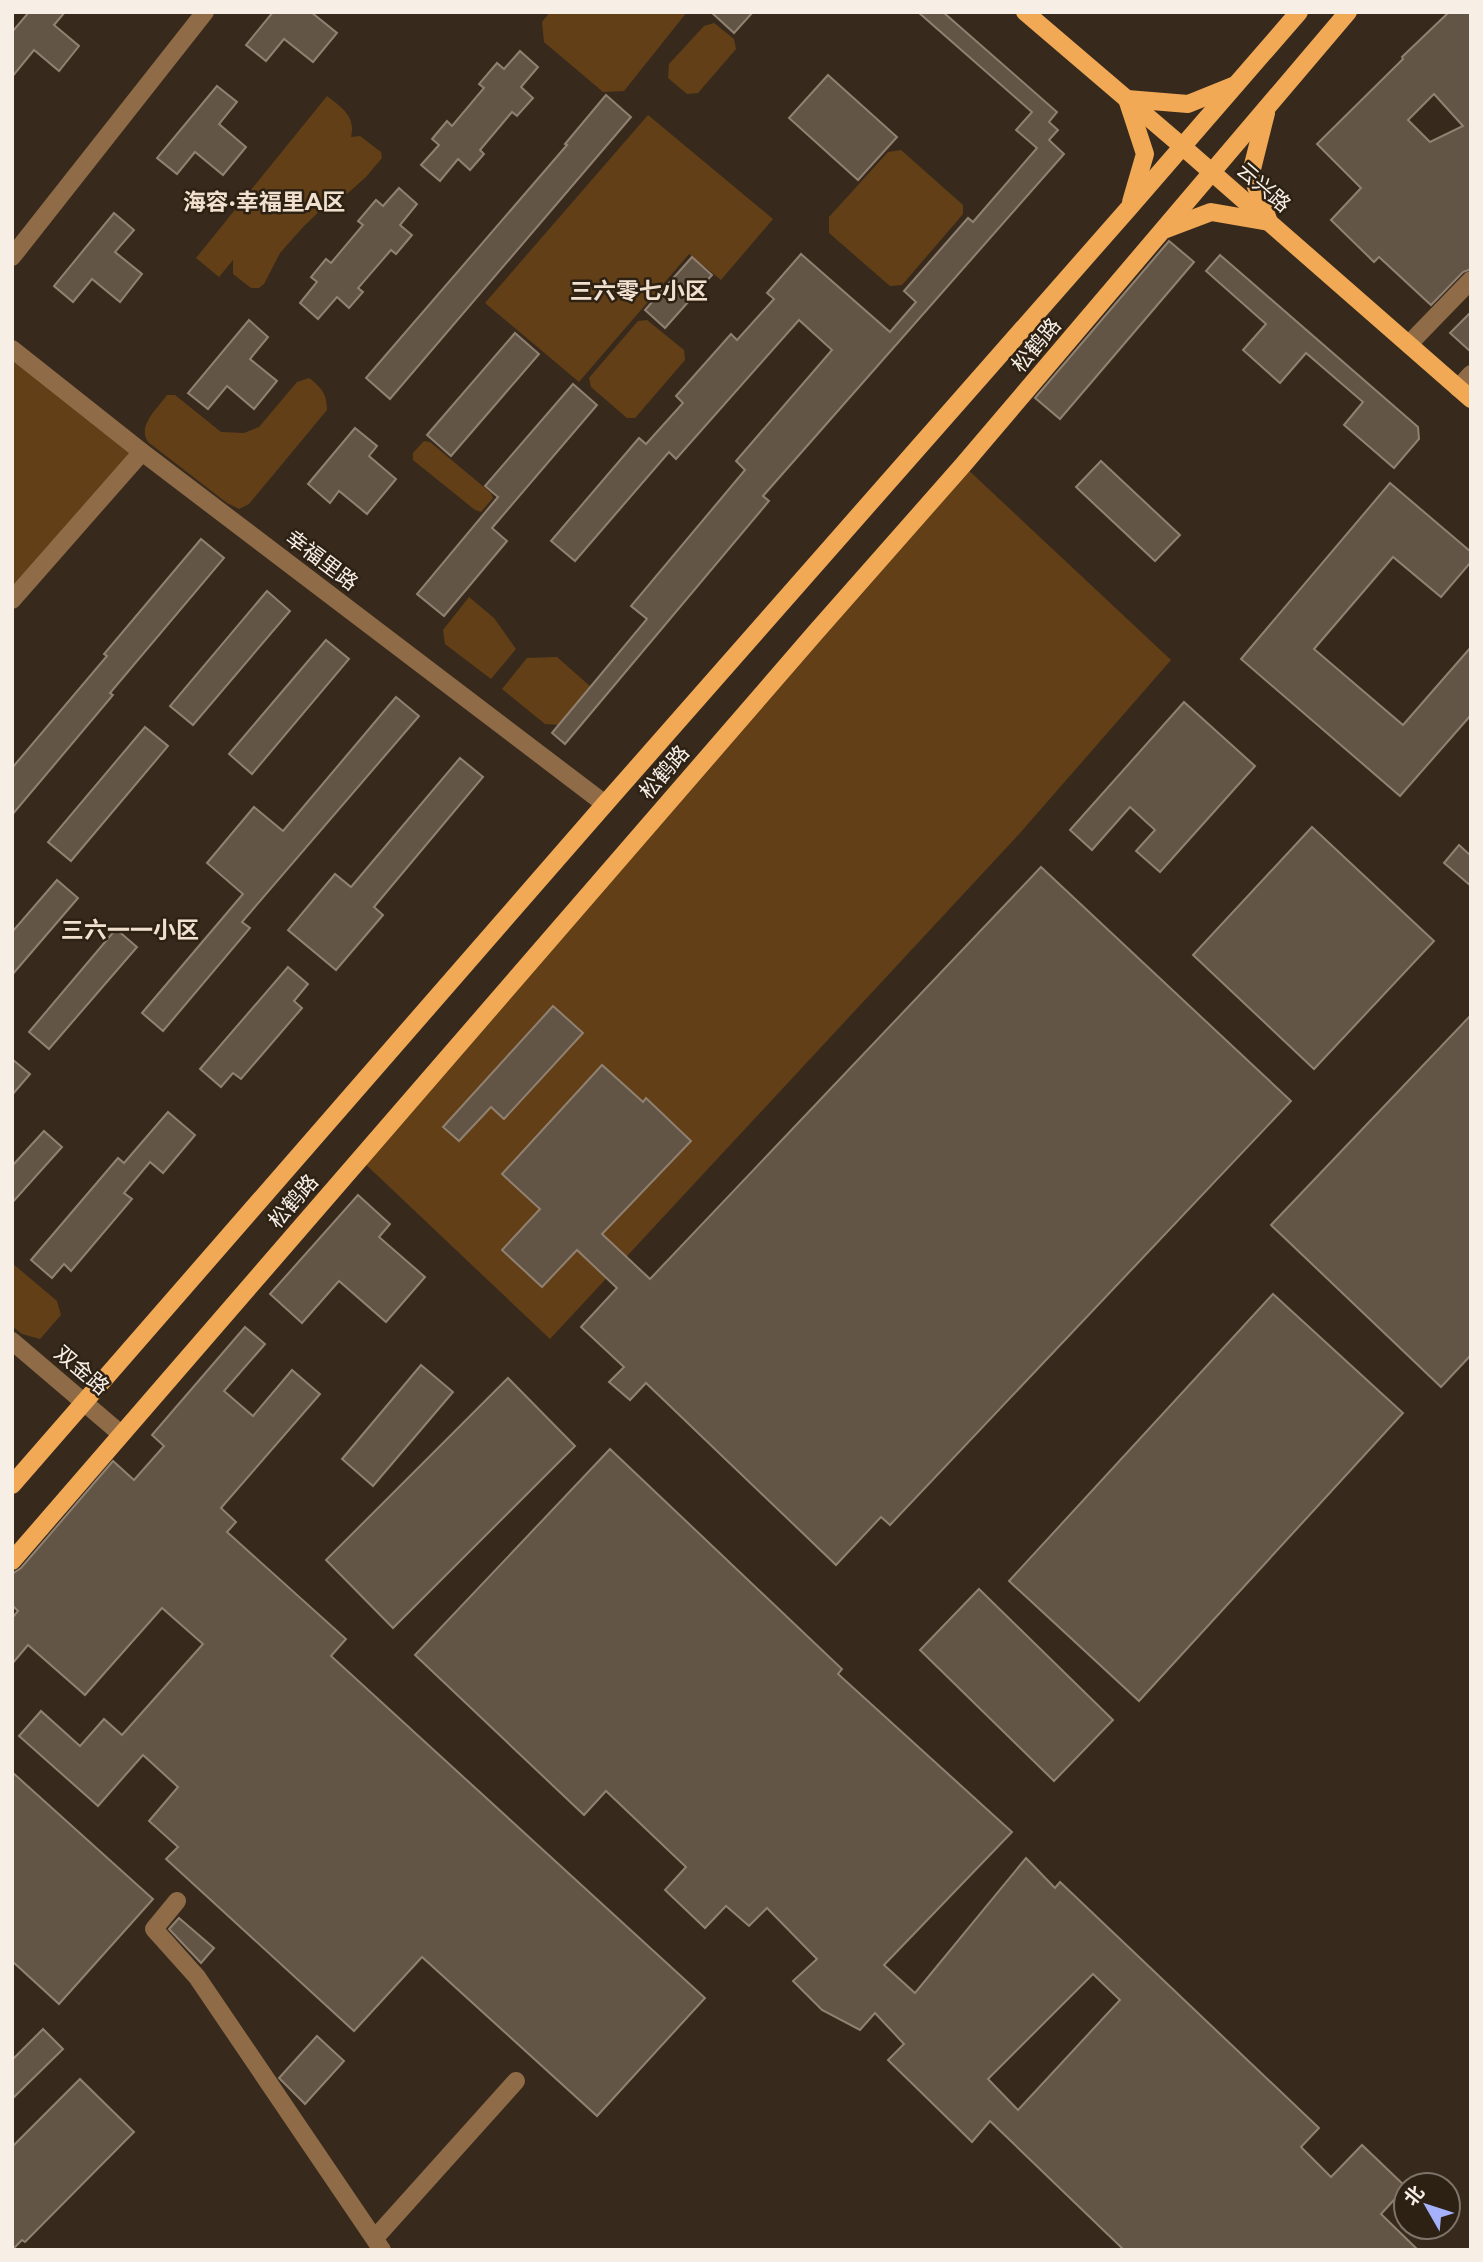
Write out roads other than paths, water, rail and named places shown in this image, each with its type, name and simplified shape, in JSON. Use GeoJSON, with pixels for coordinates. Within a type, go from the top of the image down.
{"type":"FeatureCollection","features":[{"type":"Feature","properties":{"kind":"main road","name":"云兴路"},"geometry":{"type":"LineString","coordinates":[[1024,12],[1464,393]]}},
{"type":"Feature","properties":{"kind":"main road","name":"松鹤路"},"geometry":{"type":"LineString","coordinates":[[12,1485],[1299,12]]}},
{"type":"Feature","properties":{"kind":"main road","name":"松鹤路"},"geometry":{"type":"LineString","coordinates":[[12,1561],[963,465],[1348,12]]}},
{"type":"Feature","properties":{"kind":"main road"},"geometry":{"type":"LineString","coordinates":[[1129,208],[1145,153],[1127,99],[1188,104],[1238,83]]}},
{"type":"Feature","properties":{"kind":"main road"},"geometry":{"type":"LineString","coordinates":[[1163,231],[1211,212],[1269,222],[1251,173],[1267,110]]}},
{"type":"Feature","properties":{"kind":"street"},"geometry":{"type":"LineString","coordinates":[[12,257],[205,12]]}},
{"type":"Feature","properties":{"kind":"street"},"geometry":{"type":"LineString","coordinates":[[1409,344],[1471,280]]}},
{"type":"Feature","properties":{"kind":"street","name":"幸福里路"},"geometry":{"type":"LineString","coordinates":[[12,349],[142,452],[605,804]]}},
{"type":"Feature","properties":{"kind":"street"},"geometry":{"type":"LineString","coordinates":[[1464,393],[1471,374]]}},
{"type":"Feature","properties":{"kind":"street"},"geometry":{"type":"LineString","coordinates":[[12,600],[142,452]]}},
{"type":"Feature","properties":{"kind":"street","name":"双金路"},"geometry":{"type":"LineString","coordinates":[[12,1341],[121,1434]]}},
{"type":"Feature","properties":{"kind":"street"},"geometry":{"type":"LineString","coordinates":[[177,1901],[154,1929],[197,1977],[378,2244],[516,2081]]}},
{"type":"Feature","properties":{"kind":"district","name":"海容·幸福里A区"},"geometry":{"type":"Point","coordinates":[264,202]}},
{"type":"Feature","properties":{"kind":"district","name":"三六零七小区"},"geometry":{"type":"Point","coordinates":[639,291]}},
{"type":"Feature","properties":{"kind":"district","name":"三六一一小区"},"geometry":{"type":"Point","coordinates":[130,930]}}]}
